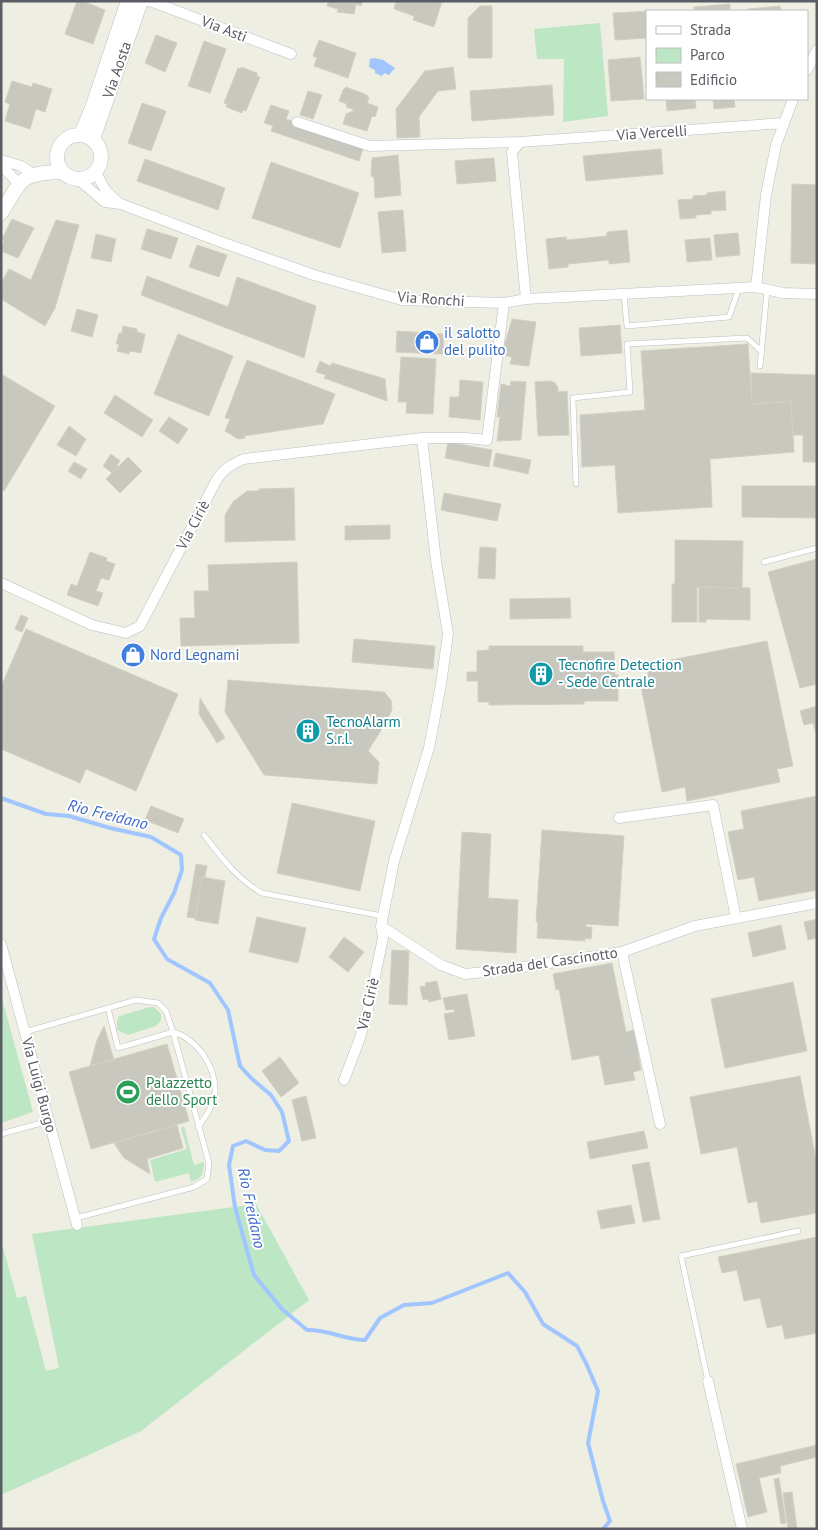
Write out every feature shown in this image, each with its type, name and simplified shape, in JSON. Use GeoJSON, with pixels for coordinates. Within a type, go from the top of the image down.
{"type":"FeatureCollection","features":[{"type":"Feature","properties":{"kind":"street","name":"Via Asti"},"geometry":{"type":"LineString","coordinates":[[133,2],[150,1],[291,54]]}},
{"type":"Feature","properties":{"kind":"street","name":"Via Aosta"},"geometry":{"type":"LineString","coordinates":[[87,137],[133,2]]}},
{"type":"Feature","properties":{"kind":"street"},"geometry":{"type":"LineString","coordinates":[[808,68],[817,50]]}},
{"type":"Feature","properties":{"kind":"street"},"geometry":{"type":"LineString","coordinates":[[793,100],[776,145],[766,195],[756,287],[783,293],[817,294]]}},
{"type":"Feature","properties":{"kind":"street","name":"Via Vercelli"},"geometry":{"type":"LineString","coordinates":[[297,122],[370,146],[520,142],[784,124]]}},
{"type":"Feature","properties":{"kind":"street"},"geometry":{"type":"LineString","coordinates":[[75,135],[87,137],[100,149],[102,156],[96,173],[79,180],[72,178],[60,166],[58,152],[64,141],[75,135]]}},
{"type":"Feature","properties":{"kind":"street"},"geometry":{"type":"LineString","coordinates":[[520,142],[512,152],[526,300]]}},
{"type":"Feature","properties":{"kind":"street"},"geometry":{"type":"LineString","coordinates":[[1,160],[38,173]]}},
{"type":"Feature","properties":{"kind":"street"},"geometry":{"type":"LineString","coordinates":[[1,165],[19,184]]}},
{"type":"Feature","properties":{"kind":"street"},"geometry":{"type":"LineString","coordinates":[[1,213],[19,184],[25,178],[60,166]]}},
{"type":"Feature","properties":{"kind":"street","name":"Via Ronchi"},"geometry":{"type":"LineString","coordinates":[[96,173],[106,191],[121,204]]}},
{"type":"Feature","properties":{"kind":"street","name":"Via Ronchi"},"geometry":{"type":"LineString","coordinates":[[79,180],[105,202],[121,204],[314,275],[402,300],[504,303],[526,300],[756,287]]}},
{"type":"Feature","properties":{"kind":"street","name":"Via Ciriè"},"geometry":{"type":"LineString","coordinates":[[1,583],[92,625],[126,632],[140,626],[216,481],[221,473],[230,465],[244,459],[422,438],[487,440],[504,303]]}},
{"type":"Feature","properties":{"kind":"street","name":"Via Ciriè"},"geometry":{"type":"LineString","coordinates":[[344,1080],[360,1038],[368,1009],[382,938],[382,921],[394,861],[429,748],[448,634],[436,561],[422,438]]}},
{"type":"Feature","properties":{"kind":"street"},"geometry":{"type":"LineString","coordinates":[[619,818],[713,805],[736,918]]}},
{"type":"Feature","properties":{"kind":"street","name":"Strada del Cascinotto"},"geometry":{"type":"LineString","coordinates":[[382,921],[441,965],[465,974],[622,952],[695,926],[817,903]]}},
{"type":"Feature","properties":{"kind":"street","name":"Via Luigi Burgo"},"geometry":{"type":"LineString","coordinates":[[1,944],[76,1222]]}},
{"type":"Feature","properties":{"kind":"street"},"geometry":{"type":"LineString","coordinates":[[622,952],[660,1124]]}},
{"type":"Feature","properties":{"kind":"street"},"geometry":{"type":"LineString","coordinates":[[708,1381],[742,1529]]}},
{"type":"Feature","properties":{"kind":"lane"},"geometry":{"type":"LineString","coordinates":[[624,294],[627,326],[729,317],[739,288]]}},
{"type":"Feature","properties":{"kind":"lane"},"geometry":{"type":"LineString","coordinates":[[760,366],[767,290]]}},
{"type":"Feature","properties":{"kind":"lane"},"geometry":{"type":"LineString","coordinates":[[576,484],[573,398],[630,392],[627,344],[747,338],[762,352]]}},
{"type":"Feature","properties":{"kind":"lane"},"geometry":{"type":"LineString","coordinates":[[764,562],[817,548]]}},
{"type":"Feature","properties":{"kind":"lane"},"geometry":{"type":"LineString","coordinates":[[204,835],[238,877],[262,893],[382,921]]}},
{"type":"Feature","properties":{"kind":"lane"},"geometry":{"type":"LineString","coordinates":[[25,1032],[136,1000],[158,1002],[166,1011],[173,1032],[209,1163],[207,1179],[194,1187],[76,1222]]}},
{"type":"Feature","properties":{"kind":"lane"},"geometry":{"type":"LineString","coordinates":[[108,1008],[118,1048],[173,1032],[192,1042],[205,1057],[212,1073],[214,1092],[210,1110],[198,1127]]}},
{"type":"Feature","properties":{"kind":"lane"},"geometry":{"type":"LineString","coordinates":[[1,1134],[49,1121]]}},
{"type":"Feature","properties":{"kind":"lane"},"geometry":{"type":"LineString","coordinates":[[708,1381],[681,1256],[798,1231]]}},
{"type":"Feature","properties":{"kind":"green space"},"geometry":{"type":"Polygon","coordinates":[[[600,23],[608,116],[563,122],[564,59],[537,59],[534,29],[600,23]]]}},
{"type":"Feature","properties":{"kind":"green space"},"geometry":{"type":"Polygon","coordinates":[[[1,995],[33,1112],[1,1123],[1,995]]]}},
{"type":"Feature","properties":{"kind":"green space"},"geometry":{"type":"Polygon","coordinates":[[[154,1007],[161,1014],[161,1020],[156,1026],[128,1035],[117,1030],[119,1016],[154,1007]]]}},
{"type":"Feature","properties":{"kind":"green space"},"geometry":{"type":"Polygon","coordinates":[[[184,1126],[194,1165],[204,1162],[202,1175],[191,1182],[189,1173],[155,1182],[150,1160],[187,1149],[181,1128],[184,1126]]]}},
{"type":"Feature","properties":{"kind":"green space"},"geometry":{"type":"Polygon","coordinates":[[[256,1204],[309,1300],[141,1431],[1,1495],[1,1240],[17,1298],[26,1296],[46,1371],[59,1368],[32,1234],[256,1204]]]}},
{"type":"Feature","properties":{"kind":"water"},"geometry":{"type":"Polygon","coordinates":[[[370,59],[383,60],[395,68],[389,75],[384,73],[382,76],[375,73],[375,70],[369,67],[370,59]]]}},
{"type":"Feature","properties":{"kind":"building"},"geometry":{"type":"Polygon","coordinates":[[[77,1],[82,1],[105,10],[93,44],[65,34],[77,1]]]}},
{"type":"Feature","properties":{"kind":"building"},"geometry":{"type":"Polygon","coordinates":[[[328,1],[363,1],[361,6],[356,4],[354,14],[337,12],[338,9],[327,6],[328,1]]]}},
{"type":"Feature","properties":{"kind":"building"},"geometry":{"type":"Polygon","coordinates":[[[396,1],[442,1],[434,27],[413,20],[414,16],[394,9],[396,1]]]}},
{"type":"Feature","properties":{"kind":"building"},"geometry":{"type":"Polygon","coordinates":[[[730,4],[730,10],[694,10],[694,7],[730,4]]]}},
{"type":"Feature","properties":{"kind":"building"},"geometry":{"type":"Polygon","coordinates":[[[480,6],[492,6],[492,58],[468,58],[468,18],[480,6]]]}},
{"type":"Feature","properties":{"kind":"building"},"geometry":{"type":"Polygon","coordinates":[[[780,6],[781,10],[748,10],[780,6]]]}},
{"type":"Feature","properties":{"kind":"building"},"geometry":{"type":"Polygon","coordinates":[[[646,11],[646,38],[615,40],[613,13],[646,11]]]}},
{"type":"Feature","properties":{"kind":"building"},"geometry":{"type":"Polygon","coordinates":[[[156,35],[177,43],[165,72],[145,63],[156,35]]]}},
{"type":"Feature","properties":{"kind":"building"},"geometry":{"type":"Polygon","coordinates":[[[319,40],[356,53],[348,78],[314,66],[317,58],[313,56],[319,40]]]}},
{"type":"Feature","properties":{"kind":"building"},"geometry":{"type":"Polygon","coordinates":[[[204,41],[226,49],[210,93],[188,86],[204,41]]]}},
{"type":"Feature","properties":{"kind":"building"},"geometry":{"type":"Polygon","coordinates":[[[640,57],[644,99],[611,101],[608,60],[640,57]]]}},
{"type":"Feature","properties":{"kind":"building"},"geometry":{"type":"Polygon","coordinates":[[[241,67],[257,73],[257,76],[260,77],[246,111],[243,110],[242,113],[226,107],[227,104],[224,103],[238,68],[241,69],[241,67]]]}},
{"type":"Feature","properties":{"kind":"building"},"geometry":{"type":"Polygon","coordinates":[[[453,67],[456,89],[438,91],[419,117],[420,137],[397,138],[396,109],[425,71],[453,67]]]}},
{"type":"Feature","properties":{"kind":"building"},"geometry":{"type":"Polygon","coordinates":[[[12,81],[32,87],[33,83],[52,89],[45,112],[36,109],[30,129],[5,121],[10,104],[5,102],[12,81]]]}},
{"type":"Feature","properties":{"kind":"building"},"geometry":{"type":"Polygon","coordinates":[[[552,85],[554,115],[472,121],[470,91],[552,85]]]}},
{"type":"Feature","properties":{"kind":"building"},"geometry":{"type":"Polygon","coordinates":[[[346,87],[367,95],[369,98],[367,103],[378,107],[375,117],[372,116],[367,131],[343,124],[346,114],[355,110],[346,107],[347,104],[339,101],[346,87]]]}},
{"type":"Feature","properties":{"kind":"building"},"geometry":{"type":"Polygon","coordinates":[[[308,91],[322,95],[313,119],[300,115],[308,91]]]}},
{"type":"Feature","properties":{"kind":"building"},"geometry":{"type":"Polygon","coordinates":[[[666,100],[695,100],[696,108],[667,111],[666,100]]]}},
{"type":"Feature","properties":{"kind":"building"},"geometry":{"type":"Polygon","coordinates":[[[713,100],[734,100],[735,107],[714,109],[713,100]]]}},
{"type":"Feature","properties":{"kind":"building"},"geometry":{"type":"Polygon","coordinates":[[[142,103],[166,111],[151,151],[128,143],[142,103]]]}},
{"type":"Feature","properties":{"kind":"building"},"geometry":{"type":"Polygon","coordinates":[[[271,105],[289,111],[286,119],[364,146],[359,161],[271,131],[273,126],[264,123],[271,105]]]}},
{"type":"Feature","properties":{"kind":"building"},"geometry":{"type":"Polygon","coordinates":[[[661,149],[663,174],[586,181],[583,156],[661,149]]]}},
{"type":"Feature","properties":{"kind":"building"},"geometry":{"type":"Polygon","coordinates":[[[398,155],[401,195],[375,198],[374,177],[371,176],[372,158],[398,155]]]}},
{"type":"Feature","properties":{"kind":"building"},"geometry":{"type":"Polygon","coordinates":[[[494,158],[496,181],[457,184],[455,161],[494,158]]]}},
{"type":"Feature","properties":{"kind":"building"},"geometry":{"type":"Polygon","coordinates":[[[145,159],[225,188],[218,210],[137,181],[145,159]]]}},
{"type":"Feature","properties":{"kind":"building"},"geometry":{"type":"Polygon","coordinates":[[[271,162],[359,193],[340,248],[252,218],[271,162]]]}},
{"type":"Feature","properties":{"kind":"building"},"geometry":{"type":"Polygon","coordinates":[[[792,184],[817,185],[817,264],[791,263],[792,184]]]}},
{"type":"Feature","properties":{"kind":"building"},"geometry":{"type":"Polygon","coordinates":[[[725,191],[726,210],[696,215],[696,218],[680,219],[678,200],[693,199],[693,196],[725,191]]]}},
{"type":"Feature","properties":{"kind":"building"},"geometry":{"type":"Polygon","coordinates":[[[403,210],[406,251],[382,253],[378,212],[403,210]]]}},
{"type":"Feature","properties":{"kind":"building"},"geometry":{"type":"Polygon","coordinates":[[[12,219],[34,228],[18,258],[1,251],[4,241],[2,239],[12,219]]]}},
{"type":"Feature","properties":{"kind":"building"},"geometry":{"type":"Polygon","coordinates":[[[56,220],[79,225],[55,308],[45,326],[1,299],[1,283],[9,269],[31,280],[56,220]]]}},
{"type":"Feature","properties":{"kind":"building"},"geometry":{"type":"Polygon","coordinates":[[[147,229],[178,238],[171,259],[141,249],[147,229]]]}},
{"type":"Feature","properties":{"kind":"building"},"geometry":{"type":"Polygon","coordinates":[[[627,230],[630,262],[609,264],[609,260],[568,264],[568,267],[549,269],[546,239],[566,237],[567,240],[607,236],[607,232],[627,230]]]}},
{"type":"Feature","properties":{"kind":"building"},"geometry":{"type":"Polygon","coordinates":[[[738,233],[740,255],[716,257],[714,235],[738,233]]]}},
{"type":"Feature","properties":{"kind":"building"},"geometry":{"type":"Polygon","coordinates":[[[96,234],[116,239],[111,262],[91,258],[96,234]]]}},
{"type":"Feature","properties":{"kind":"building"},"geometry":{"type":"Polygon","coordinates":[[[710,238],[712,260],[687,262],[685,240],[710,238]]]}},
{"type":"Feature","properties":{"kind":"building"},"geometry":{"type":"Polygon","coordinates":[[[197,245],[227,255],[219,277],[189,267],[197,245]]]}},
{"type":"Feature","properties":{"kind":"building"},"geometry":{"type":"Polygon","coordinates":[[[147,276],[228,307],[237,277],[316,306],[304,358],[141,295],[147,276]]]}},
{"type":"Feature","properties":{"kind":"building"},"geometry":{"type":"Polygon","coordinates":[[[77,309],[98,315],[92,337],[71,331],[77,309]]]}},
{"type":"Feature","properties":{"kind":"building"},"geometry":{"type":"Polygon","coordinates":[[[512,319],[536,322],[529,366],[510,364],[512,357],[502,355],[512,319]]]}},
{"type":"Feature","properties":{"kind":"building"},"geometry":{"type":"Polygon","coordinates":[[[620,325],[622,353],[581,356],[579,328],[620,325]]]}},
{"type":"Feature","properties":{"kind":"building"},"geometry":{"type":"Polygon","coordinates":[[[123,326],[137,329],[137,332],[145,334],[141,353],[130,351],[129,354],[117,351],[119,344],[116,344],[119,333],[122,333],[123,326]]]}},
{"type":"Feature","properties":{"kind":"building"},"geometry":{"type":"Polygon","coordinates":[[[817,330],[817,462],[803,462],[803,435],[793,435],[791,401],[752,404],[751,373],[816,375],[817,330]]]}},
{"type":"Feature","properties":{"kind":"building"},"geometry":{"type":"Polygon","coordinates":[[[397,331],[444,334],[443,354],[396,352],[397,331]]]}},
{"type":"Feature","properties":{"kind":"building"},"geometry":{"type":"Polygon","coordinates":[[[178,334],[233,356],[209,416],[154,394],[178,334]]]}},
{"type":"Feature","properties":{"kind":"building"},"geometry":{"type":"Polygon","coordinates":[[[748,344],[752,404],[791,401],[794,452],[710,459],[712,507],[618,513],[615,465],[582,467],[580,415],[645,410],[641,351],[748,344]]]}},
{"type":"Feature","properties":{"kind":"building"},"geometry":{"type":"Polygon","coordinates":[[[401,357],[436,359],[433,414],[406,413],[407,402],[398,402],[401,357]]]}},
{"type":"Feature","properties":{"kind":"building"},"geometry":{"type":"Polygon","coordinates":[[[247,360],[335,394],[323,424],[244,436],[245,438],[238,439],[225,431],[230,419],[225,418],[247,360]]]}},
{"type":"Feature","properties":{"kind":"building"},"geometry":{"type":"Polygon","coordinates":[[[320,361],[330,366],[332,363],[385,379],[387,401],[324,378],[326,375],[316,372],[320,361]]]}},
{"type":"Feature","properties":{"kind":"building"},"geometry":{"type":"Polygon","coordinates":[[[1,374],[55,406],[4,491],[1,490],[1,374]]]}},
{"type":"Feature","properties":{"kind":"building"},"geometry":{"type":"Polygon","coordinates":[[[460,380],[483,382],[480,420],[449,417],[450,397],[459,397],[460,380]]]}},
{"type":"Feature","properties":{"kind":"building"},"geometry":{"type":"Polygon","coordinates":[[[511,381],[526,382],[521,440],[497,441],[500,417],[497,417],[501,384],[510,386],[511,381]]]}},
{"type":"Feature","properties":{"kind":"building"},"geometry":{"type":"Polygon","coordinates":[[[551,381],[555,383],[558,392],[567,391],[569,435],[538,436],[535,382],[551,381]]]}},
{"type":"Feature","properties":{"kind":"building"},"geometry":{"type":"Polygon","coordinates":[[[115,395],[153,420],[142,437],[104,413],[115,395]]]}},
{"type":"Feature","properties":{"kind":"building"},"geometry":{"type":"Polygon","coordinates":[[[169,417],[188,429],[178,444],[159,431],[169,417]]]}},
{"type":"Feature","properties":{"kind":"building"},"geometry":{"type":"Polygon","coordinates":[[[69,426],[86,439],[76,456],[57,445],[69,426]]]}},
{"type":"Feature","properties":{"kind":"building"},"geometry":{"type":"Polygon","coordinates":[[[448,442],[492,450],[489,467],[445,458],[448,442]]]}},
{"type":"Feature","properties":{"kind":"building"},"geometry":{"type":"Polygon","coordinates":[[[496,453],[531,460],[528,474],[493,466],[496,453]]]}},
{"type":"Feature","properties":{"kind":"building"},"geometry":{"type":"Polygon","coordinates":[[[111,454],[120,461],[117,465],[118,467],[112,473],[103,466],[111,454]]]}},
{"type":"Feature","properties":{"kind":"building"},"geometry":{"type":"Polygon","coordinates":[[[128,457],[142,471],[120,493],[106,479],[128,457]]]}},
{"type":"Feature","properties":{"kind":"building"},"geometry":{"type":"Polygon","coordinates":[[[74,462],[87,469],[81,479],[68,471],[74,462]]]}},
{"type":"Feature","properties":{"kind":"building"},"geometry":{"type":"Polygon","coordinates":[[[742,486],[817,486],[817,518],[742,517],[742,486]]]}},
{"type":"Feature","properties":{"kind":"building"},"geometry":{"type":"Polygon","coordinates":[[[294,488],[295,540],[225,542],[225,515],[233,502],[247,491],[294,488]]]}},
{"type":"Feature","properties":{"kind":"building"},"geometry":{"type":"Polygon","coordinates":[[[444,493],[501,504],[497,521],[441,510],[444,493]]]}},
{"type":"Feature","properties":{"kind":"building"},"geometry":{"type":"Polygon","coordinates":[[[390,525],[390,539],[345,540],[345,526],[390,525]]]}},
{"type":"Feature","properties":{"kind":"building"},"geometry":{"type":"Polygon","coordinates":[[[675,540],[743,541],[742,588],[697,587],[697,622],[672,622],[672,584],[675,584],[675,540]]]}},
{"type":"Feature","properties":{"kind":"building"},"geometry":{"type":"Polygon","coordinates":[[[480,547],[496,548],[495,579],[478,578],[480,547]]]}},
{"type":"Feature","properties":{"kind":"building"},"geometry":{"type":"Polygon","coordinates":[[[90,552],[107,558],[106,561],[115,564],[109,580],[101,578],[96,591],[103,593],[98,606],[67,595],[71,584],[77,586],[90,552]]]}},
{"type":"Feature","properties":{"kind":"building"},"geometry":{"type":"Polygon","coordinates":[[[817,559],[817,684],[800,688],[768,572],[817,559]]]}},
{"type":"Feature","properties":{"kind":"building"},"geometry":{"type":"Polygon","coordinates":[[[297,562],[299,643],[181,646],[180,618],[195,618],[194,591],[209,591],[208,565],[297,562]]]}},
{"type":"Feature","properties":{"kind":"building"},"geometry":{"type":"Polygon","coordinates":[[[699,587],[750,588],[750,620],[706,619],[706,622],[699,622],[699,587]]]}},
{"type":"Feature","properties":{"kind":"building"},"geometry":{"type":"Polygon","coordinates":[[[570,598],[571,618],[510,619],[510,599],[570,598]]]}},
{"type":"Feature","properties":{"kind":"building"},"geometry":{"type":"Polygon","coordinates":[[[21,615],[28,618],[22,632],[15,629],[21,615]]]}},
{"type":"Feature","properties":{"kind":"building"},"geometry":{"type":"Polygon","coordinates":[[[26,629],[178,694],[136,791],[86,769],[80,783],[1,749],[1,687],[26,629]]]}},
{"type":"Feature","properties":{"kind":"building"},"geometry":{"type":"Polygon","coordinates":[[[354,639],[435,646],[433,669],[352,662],[354,639]]]}},
{"type":"Feature","properties":{"kind":"building"},"geometry":{"type":"Polygon","coordinates":[[[767,641],[793,766],[777,769],[780,782],[687,801],[685,787],[662,792],[640,681],[649,679],[646,665],[767,641]]]}},
{"type":"Feature","properties":{"kind":"building","name":"Tecnofire Detection - Sede Centrale"},"geometry":{"type":"Polygon","coordinates":[[[489,646],[583,646],[583,652],[614,652],[615,675],[618,675],[618,701],[584,701],[584,704],[489,705],[489,702],[478,702],[478,681],[467,681],[467,672],[477,672],[477,651],[489,650],[489,646]]]}},
{"type":"Feature","properties":{"kind":"building","name":"TecnoAlarm S.r.l."},"geometry":{"type":"Polygon","coordinates":[[[228,680],[384,692],[391,700],[392,709],[368,751],[379,762],[377,784],[264,775],[225,712],[228,680]]]}},
{"type":"Feature","properties":{"kind":"building"},"geometry":{"type":"Polygon","coordinates":[[[200,698],[225,738],[217,743],[199,714],[200,698]]]}},
{"type":"Feature","properties":{"kind":"building"},"geometry":{"type":"Polygon","coordinates":[[[817,706],[817,736],[813,723],[804,725],[800,711],[817,706]]]}},
{"type":"Feature","properties":{"kind":"building"},"geometry":{"type":"Polygon","coordinates":[[[817,796],[817,890],[759,901],[754,877],[738,880],[728,832],[744,829],[741,811],[817,796]]]}},
{"type":"Feature","properties":{"kind":"building"},"geometry":{"type":"Polygon","coordinates":[[[292,803],[375,821],[360,891],[277,873],[292,803]]]}},
{"type":"Feature","properties":{"kind":"building"},"geometry":{"type":"Polygon","coordinates":[[[151,806],[184,819],[178,833],[145,820],[151,806]]]}},
{"type":"Feature","properties":{"kind":"building"},"geometry":{"type":"Polygon","coordinates":[[[542,830],[624,836],[618,926],[586,924],[586,927],[592,927],[591,939],[585,938],[585,941],[537,938],[538,922],[536,922],[542,830]]]}},
{"type":"Feature","properties":{"kind":"building"},"geometry":{"type":"Polygon","coordinates":[[[462,832],[491,834],[488,898],[518,900],[516,953],[456,949],[462,832]]]}},
{"type":"Feature","properties":{"kind":"building"},"geometry":{"type":"Polygon","coordinates":[[[196,864],[207,866],[205,877],[202,877],[195,918],[187,917],[196,864]]]}},
{"type":"Feature","properties":{"kind":"building"},"geometry":{"type":"Polygon","coordinates":[[[202,877],[225,881],[218,924],[195,920],[202,877]]]}},
{"type":"Feature","properties":{"kind":"building"},"geometry":{"type":"Polygon","coordinates":[[[257,917],[306,928],[298,963],[249,952],[257,917]]]}},
{"type":"Feature","properties":{"kind":"building"},"geometry":{"type":"Polygon","coordinates":[[[817,919],[817,938],[808,940],[804,922],[817,919]]]}},
{"type":"Feature","properties":{"kind":"building"},"geometry":{"type":"Polygon","coordinates":[[[781,925],[786,949],[753,957],[748,933],[781,925]]]}},
{"type":"Feature","properties":{"kind":"building"},"geometry":{"type":"Polygon","coordinates":[[[344,937],[364,952],[348,972],[329,957],[344,937]]]}},
{"type":"Feature","properties":{"kind":"building"},"geometry":{"type":"Polygon","coordinates":[[[392,950],[409,951],[407,1005],[389,1004],[392,950]]]}},
{"type":"Feature","properties":{"kind":"building"},"geometry":{"type":"Polygon","coordinates":[[[612,963],[626,1032],[634,1030],[641,1070],[633,1072],[635,1080],[605,1085],[599,1055],[572,1060],[559,989],[556,990],[553,974],[612,963]]]}},
{"type":"Feature","properties":{"kind":"building"},"geometry":{"type":"Polygon","coordinates":[[[437,981],[441,999],[429,1002],[428,999],[423,1000],[420,987],[426,986],[425,983],[437,981]]]}},
{"type":"Feature","properties":{"kind":"building"},"geometry":{"type":"Polygon","coordinates":[[[793,982],[807,1051],[725,1068],[711,999],[793,982]]]}},
{"type":"Feature","properties":{"kind":"building"},"geometry":{"type":"Polygon","coordinates":[[[467,994],[475,1036],[449,1040],[444,1014],[455,1012],[454,1009],[446,1010],[443,998],[467,994]]]}},
{"type":"Feature","properties":{"kind":"building"},"geometry":{"type":"Polygon","coordinates":[[[104,1026],[114,1060],[90,1066],[97,1040],[104,1026]]]}},
{"type":"Feature","properties":{"kind":"building","name":"Palazzetto dello Sport"},"geometry":{"type":"Polygon","coordinates":[[[167,1044],[189,1121],[91,1149],[69,1072],[167,1044]]]}},
{"type":"Feature","properties":{"kind":"building"},"geometry":{"type":"Polygon","coordinates":[[[280,1057],[299,1083],[281,1097],[262,1071],[280,1057]]]}},
{"type":"Feature","properties":{"kind":"building"},"geometry":{"type":"Polygon","coordinates":[[[800,1076],[817,1165],[817,1213],[761,1223],[757,1201],[748,1203],[737,1147],[701,1154],[690,1097],[800,1076]]]}},
{"type":"Feature","properties":{"kind":"building"},"geometry":{"type":"Polygon","coordinates":[[[306,1096],[316,1138],[302,1141],[292,1100],[306,1096]]]}},
{"type":"Feature","properties":{"kind":"building"},"geometry":{"type":"Polygon","coordinates":[[[177,1125],[183,1148],[147,1159],[150,1174],[124,1158],[114,1143],[177,1125]]]}},
{"type":"Feature","properties":{"kind":"building"},"geometry":{"type":"Polygon","coordinates":[[[644,1131],[648,1148],[590,1159],[587,1142],[644,1131]]]}},
{"type":"Feature","properties":{"kind":"building"},"geometry":{"type":"Polygon","coordinates":[[[649,1162],[660,1219],[643,1222],[632,1165],[649,1162]]]}},
{"type":"Feature","properties":{"kind":"building"},"geometry":{"type":"Polygon","coordinates":[[[631,1205],[635,1223],[601,1229],[597,1211],[631,1205]]]}},
{"type":"Feature","properties":{"kind":"building"},"geometry":{"type":"Polygon","coordinates":[[[817,1237],[817,1333],[785,1339],[782,1325],[767,1328],[760,1298],[744,1301],[737,1270],[722,1273],[718,1257],[817,1237]]]}},
{"type":"Feature","properties":{"kind":"building"},"geometry":{"type":"Polygon","coordinates":[[[817,1445],[817,1457],[780,1466],[781,1473],[759,1478],[767,1512],[748,1517],[736,1464],[817,1445]]]}},
{"type":"Feature","properties":{"kind":"building"},"geometry":{"type":"Polygon","coordinates":[[[779,1478],[786,1523],[781,1524],[774,1479],[779,1478]]]}},
{"type":"Feature","properties":{"kind":"building"},"geometry":{"type":"Polygon","coordinates":[[[792,1492],[797,1529],[788,1529],[783,1493],[792,1492]]]}},
{"type":"Feature","properties":{"kind":"waterway","name":"Rio Freidano"},"geometry":{"type":"LineString","coordinates":[[1,798],[46,814],[69,816],[151,837],[181,855],[182,870],[154,939],[167,959],[210,983],[228,1010],[240,1066],[271,1095],[282,1112],[289,1141],[279,1151],[265,1150],[246,1141],[233,1146],[229,1165],[235,1207],[254,1275],[282,1309],[307,1330],[322,1331],[365,1340],[380,1318],[404,1305],[432,1303],[508,1273],[525,1292],[543,1324],[577,1346],[598,1391],[588,1443],[610,1521],[603,1529]]}},
{"type":"Feature","properties":{"kind":"place","name":"il salotto del pulito"},"geometry":{"type":"Point","coordinates":[427,342]}},
{"type":"Feature","properties":{"kind":"place","name":"Nord Legnami"},"geometry":{"type":"Point","coordinates":[133,655]}},
{"type":"Feature","properties":{"kind":"place","name":"Tecnofire Detection - Sede Centrale"},"geometry":{"type":"Point","coordinates":[541,674]}},
{"type":"Feature","properties":{"kind":"place","name":"TecnoAlarm S.r.l."},"geometry":{"type":"Point","coordinates":[308,731]}},
{"type":"Feature","properties":{"kind":"place","name":"Palazzetto dello Sport"},"geometry":{"type":"Point","coordinates":[128,1092]}}]}
